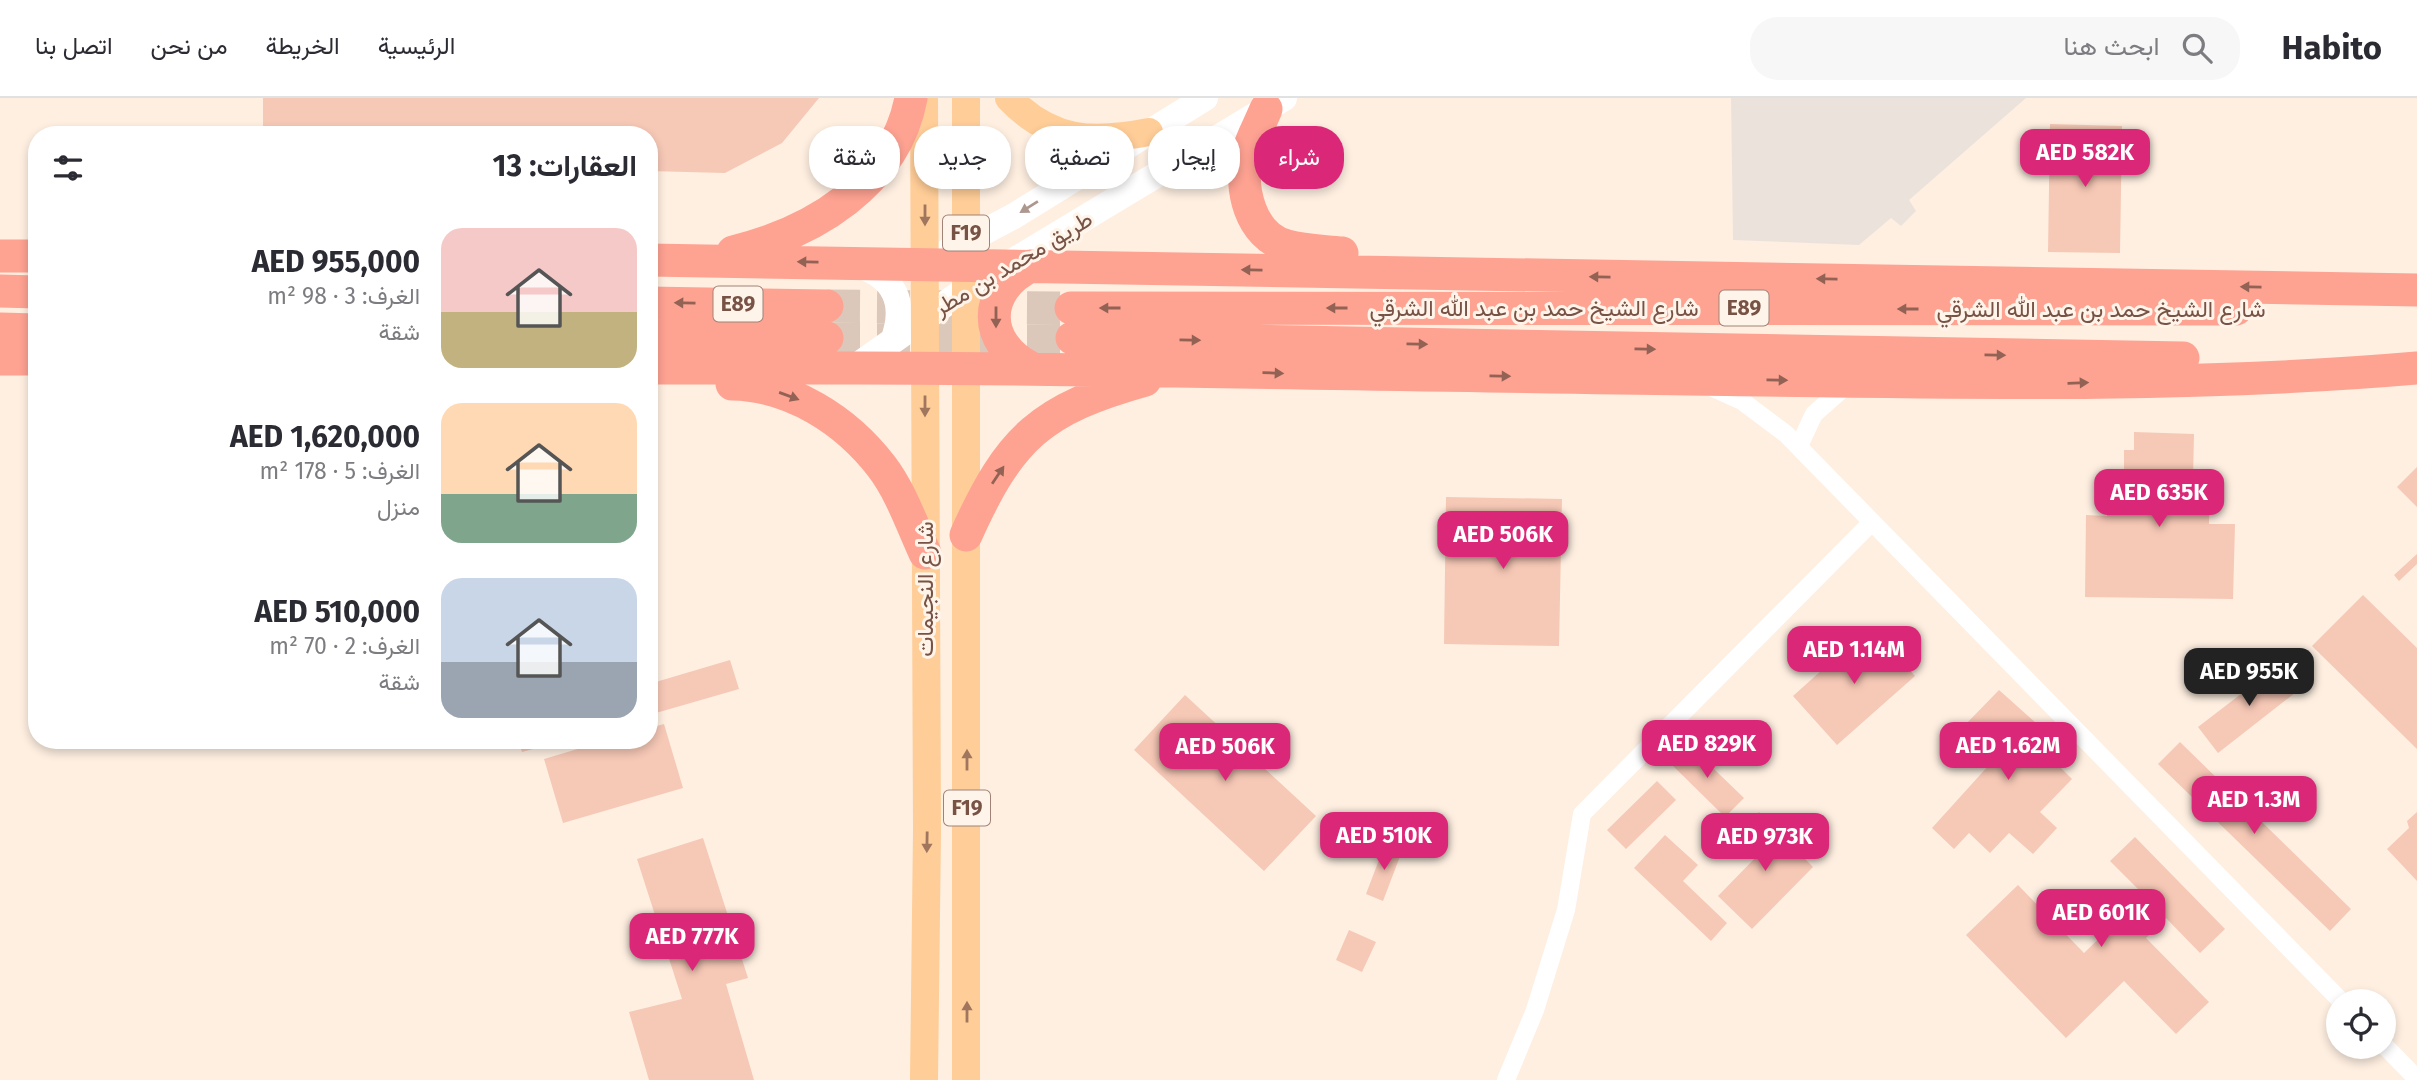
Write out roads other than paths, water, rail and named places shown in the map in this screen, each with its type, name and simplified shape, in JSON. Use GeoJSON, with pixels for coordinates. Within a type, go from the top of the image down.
{"type":"FeatureCollection","features":[{"type":"Feature","properties":{"kind":"highway"},"geometry":{"type":"LineString","coordinates":[[700,260],[750,248],[797,229],[850,200],[899,138],[911,98]]}},
{"type":"Feature","properties":{"kind":"highway"},"geometry":{"type":"LineString","coordinates":[[1275,103],[1247,155],[1244,187],[1250,212],[1265,233],[1285,246],[1406,262],[1443,275]]}},
{"type":"Feature","properties":{"kind":"highway"},"geometry":{"type":"LineString","coordinates":[[0,256],[28,256]]}},
{"type":"Feature","properties":{"kind":"highway"},"geometry":{"type":"LineString","coordinates":[[658,260],[2417,290]]}},
{"type":"Feature","properties":{"kind":"highway"},"geometry":{"type":"LineString","coordinates":[[1019,266],[996,300],[994,317],[996,333],[1004,348],[1016,360],[1031,368]]}},
{"type":"Feature","properties":{"kind":"highway"},"geometry":{"type":"LineString","coordinates":[[0,291],[28,292]]}},
{"type":"Feature","properties":{"kind":"highway","name":"E89"},"geometry":{"type":"LineString","coordinates":[[658,304],[827,322],[658,335]]}},
{"type":"Feature","properties":{"kind":"highway","name":"شارع الشيخ حمد بن عبد الله الشرقي"},"geometry":{"type":"LineString","coordinates":[[2417,309],[1072,323],[2417,365]]}},
{"type":"Feature","properties":{"kind":"highway"},"geometry":{"type":"LineString","coordinates":[[0,330],[28,330]]}},
{"type":"Feature","properties":{"kind":"highway"},"geometry":{"type":"LineString","coordinates":[[0,359],[28,359]]}},
{"type":"Feature","properties":{"kind":"highway"},"geometry":{"type":"LineString","coordinates":[[658,368],[1031,368],[2053,384],[2337,375],[2417,365]]}},
{"type":"Feature","properties":{"kind":"highway"},"geometry":{"type":"LineString","coordinates":[[966,536],[985,494],[1026,437],[1042,422],[1068,406],[1096,395],[1180,371]]}},
{"type":"Feature","properties":{"kind":"highway"},"geometry":{"type":"LineString","coordinates":[[658,379],[744,384],[791,395],[824,413],[848,431],[883,468],[925,553]]}},
{"type":"Feature","properties":{"kind":"main road","name":"شارع النجيمات"},"geometry":{"type":"LineString","coordinates":[[923,1080],[927,845],[924,98]]}},
{"type":"Feature","properties":{"kind":"main road","name":"شارع النجيمات"},"geometry":{"type":"LineString","coordinates":[[966,98],[966,1080]]}},
{"type":"Feature","properties":{"kind":"main road"},"geometry":{"type":"LineString","coordinates":[[1009,98],[1037,121],[1083,138],[1108,140],[1148,132]]}},
{"type":"Feature","properties":{"kind":"street","name":"طريق محمد بن مطر"},"geometry":{"type":"LineString","coordinates":[[1159,126],[1205,98]]}},
{"type":"Feature","properties":{"kind":"street","name":"طريق محمد بن مطر"},"geometry":{"type":"LineString","coordinates":[[1019,266],[1275,103]]}},
{"type":"Feature","properties":{"kind":"street","name":"طريق محمد بن مطر"},"geometry":{"type":"LineString","coordinates":[[854,368],[925,317],[965,266],[1014,216],[1148,133]]}},
{"type":"Feature","properties":{"kind":"street"},"geometry":{"type":"LineString","coordinates":[[850,263],[878,273],[893,287],[900,317],[893,341]]}},
{"type":"Feature","properties":{"kind":"street"},"geometry":{"type":"LineString","coordinates":[[1689,379],[1742,401],[1773,422],[1799,446],[2329,989]]}},
{"type":"Feature","properties":{"kind":"street"},"geometry":{"type":"LineString","coordinates":[[1799,446],[1808,424],[1821,405],[1854,381]]}},
{"type":"Feature","properties":{"kind":"street"},"geometry":{"type":"LineString","coordinates":[[1506,1080],[1535,1010],[1566,910],[1582,814],[1872,522]]}},
{"type":"Feature","properties":{"kind":"street"},"geometry":{"type":"LineString","coordinates":[[2396,1057],[2417,1079]]}},
{"type":"Feature","properties":{"kind":"tunnel"},"geometry":{"type":"LineString","coordinates":[[827,306],[1071,308]]}},
{"type":"Feature","properties":{"kind":"tunnel"},"geometry":{"type":"LineString","coordinates":[[827,338],[1072,338]]}}]}
